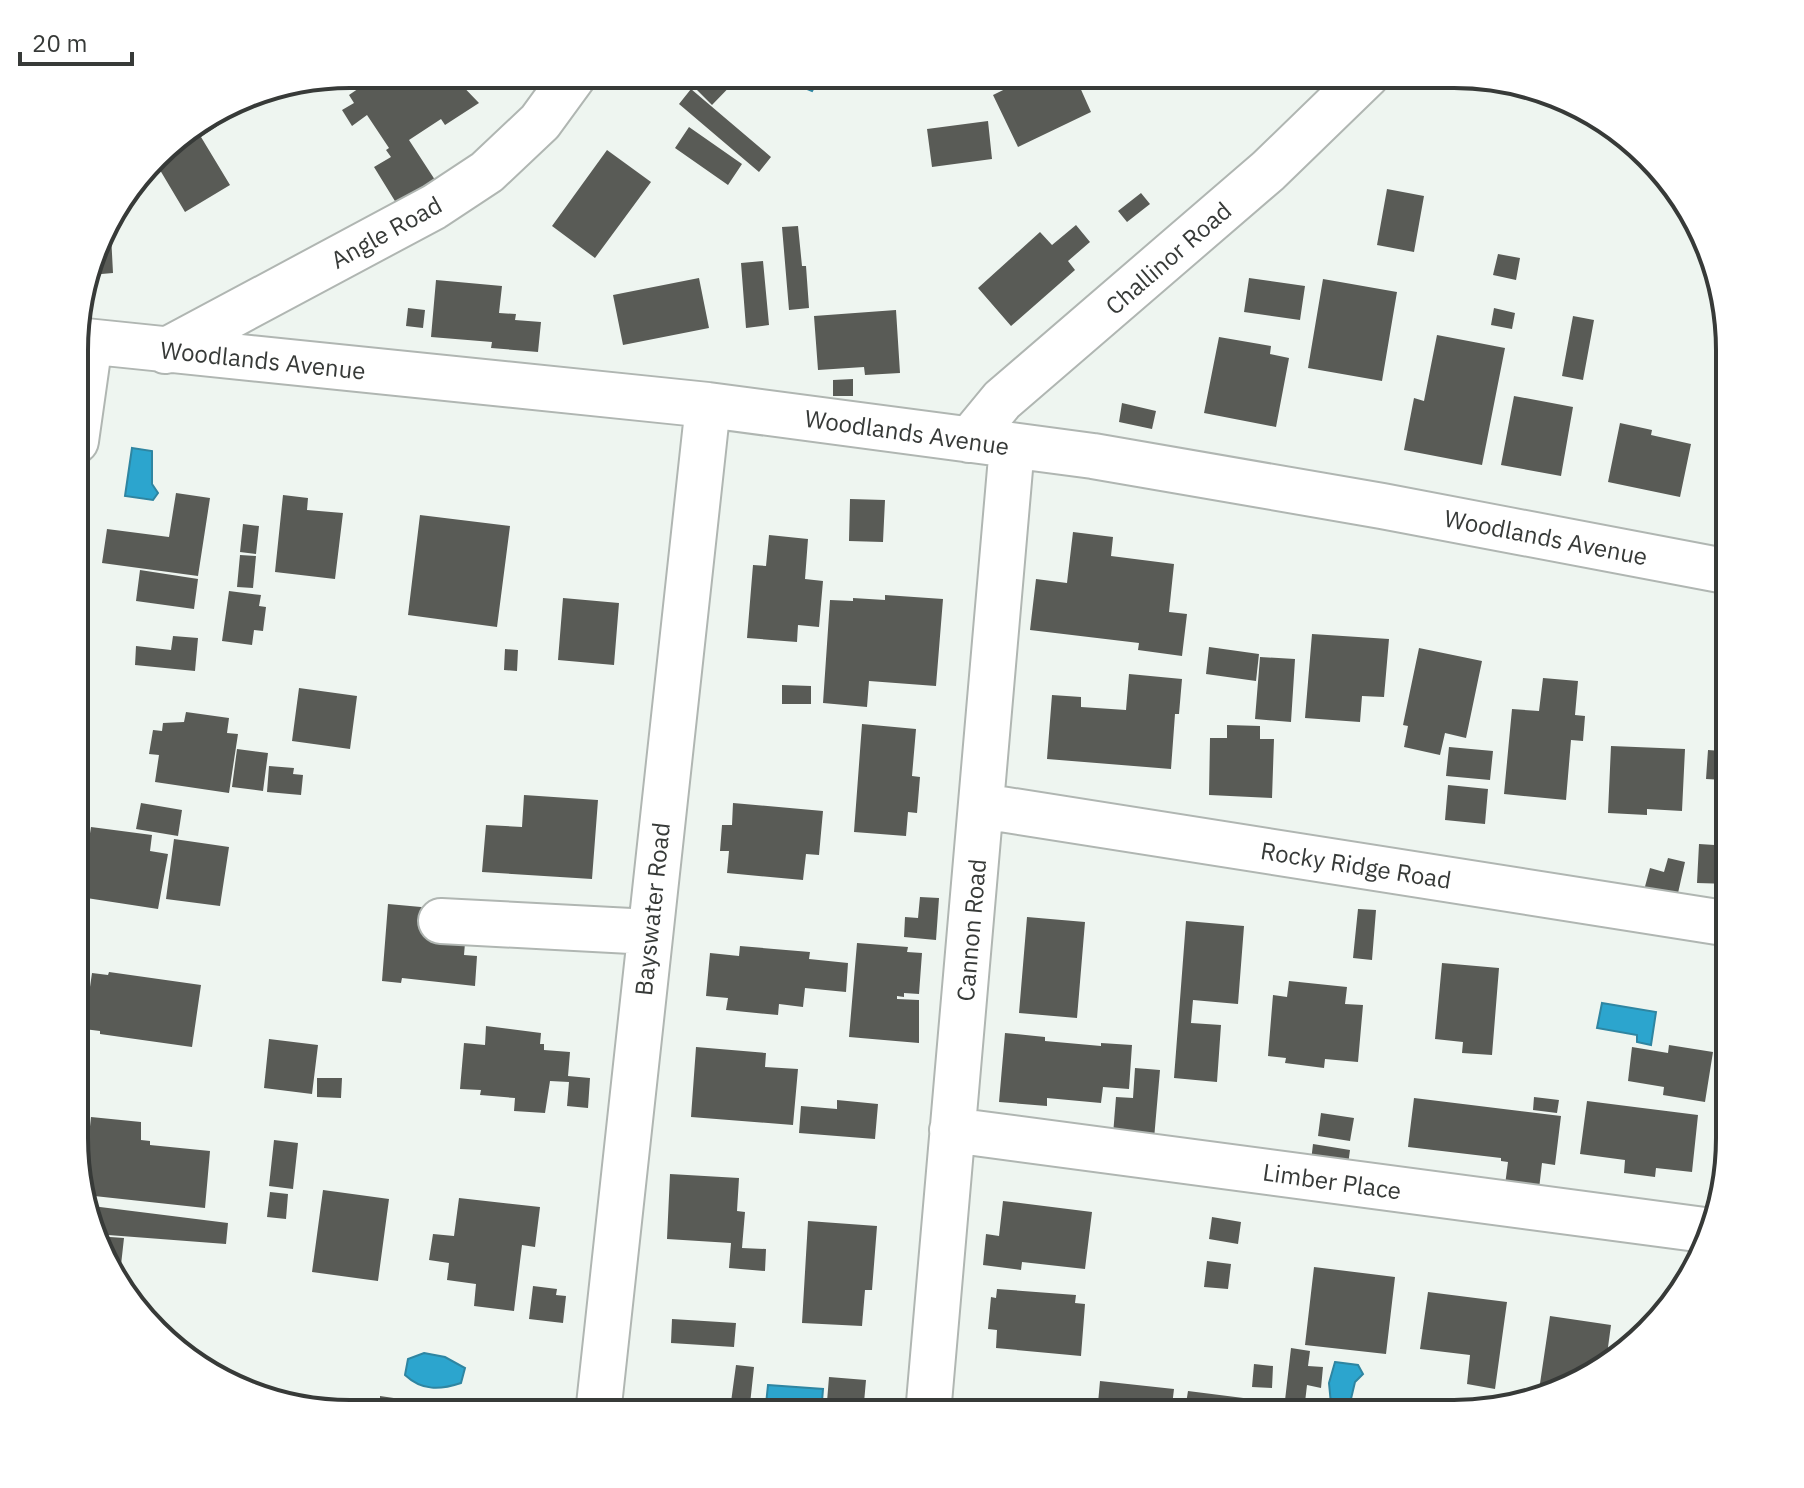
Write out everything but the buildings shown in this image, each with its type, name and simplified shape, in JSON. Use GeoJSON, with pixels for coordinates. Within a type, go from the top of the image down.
{"type":"FeatureCollection","features":[{"type":"Feature","properties":{"kind":"street","name":"Angle Road"},"geometry":{"type":"LineString","coordinates":[[165,351],[434,207],[487,172],[540,122],[565,88]]}},
{"type":"Feature","properties":{"kind":"street","name":"Challinor Road"},"geometry":{"type":"LineString","coordinates":[[969,440],[1002,400],[1268,171],[1353,89]]}},
{"type":"Feature","properties":{"kind":"street","name":"Woodlands Avenue"},"geometry":{"type":"LineString","coordinates":[[88,342],[708,405],[1093,456],[1715,569]]}},
{"type":"Feature","properties":{"kind":"street","name":"Bayswater Road"},"geometry":{"type":"LineString","coordinates":[[600,1400],[708,405]]}},
{"type":"Feature","properties":{"kind":"street","name":"Cannon Road"},"geometry":{"type":"LineString","coordinates":[[929,1399],[1012,446]]}},
{"type":"Feature","properties":{"kind":"street","name":"Rocky Ridge Road"},"geometry":{"type":"LineString","coordinates":[[982,806],[1716,922]]}},
{"type":"Feature","properties":{"kind":"street"},"geometry":{"type":"LineString","coordinates":[[441,921],[650,932]]}},
{"type":"Feature","properties":{"kind":"street","name":"Limber Place"},"geometry":{"type":"LineString","coordinates":[[952,1130],[1699,1229]]}},
{"type":"Feature","properties":{"kind":"water"},"geometry":{"type":"Polygon","coordinates":[[[132,448],[152,451],[152,484],[158,493],[153,500],[125,496],[132,448]]]}},
{"type":"Feature","properties":{"kind":"water"},"geometry":{"type":"Polygon","coordinates":[[[1602,1003],[1656,1012],[1651,1045],[1637,1042],[1637,1035],[1597,1028],[1602,1003]]]}},
{"type":"Feature","properties":{"kind":"water"},"geometry":{"type":"Polygon","coordinates":[[[424,1353],[445,1357],[465,1368],[461,1383],[432,1388],[411,1380],[405,1375],[408,1359],[424,1353]]]}},
{"type":"Feature","properties":{"kind":"water"},"geometry":{"type":"Polygon","coordinates":[[[1335,1362],[1358,1365],[1363,1374],[1355,1382],[1351,1399],[1331,1399],[1329,1383],[1335,1362]]]}},
{"type":"Feature","properties":{"kind":"water"},"geometry":{"type":"Polygon","coordinates":[[[768,1385],[823,1389],[822,1400],[766,1400],[768,1385]]]}}]}
